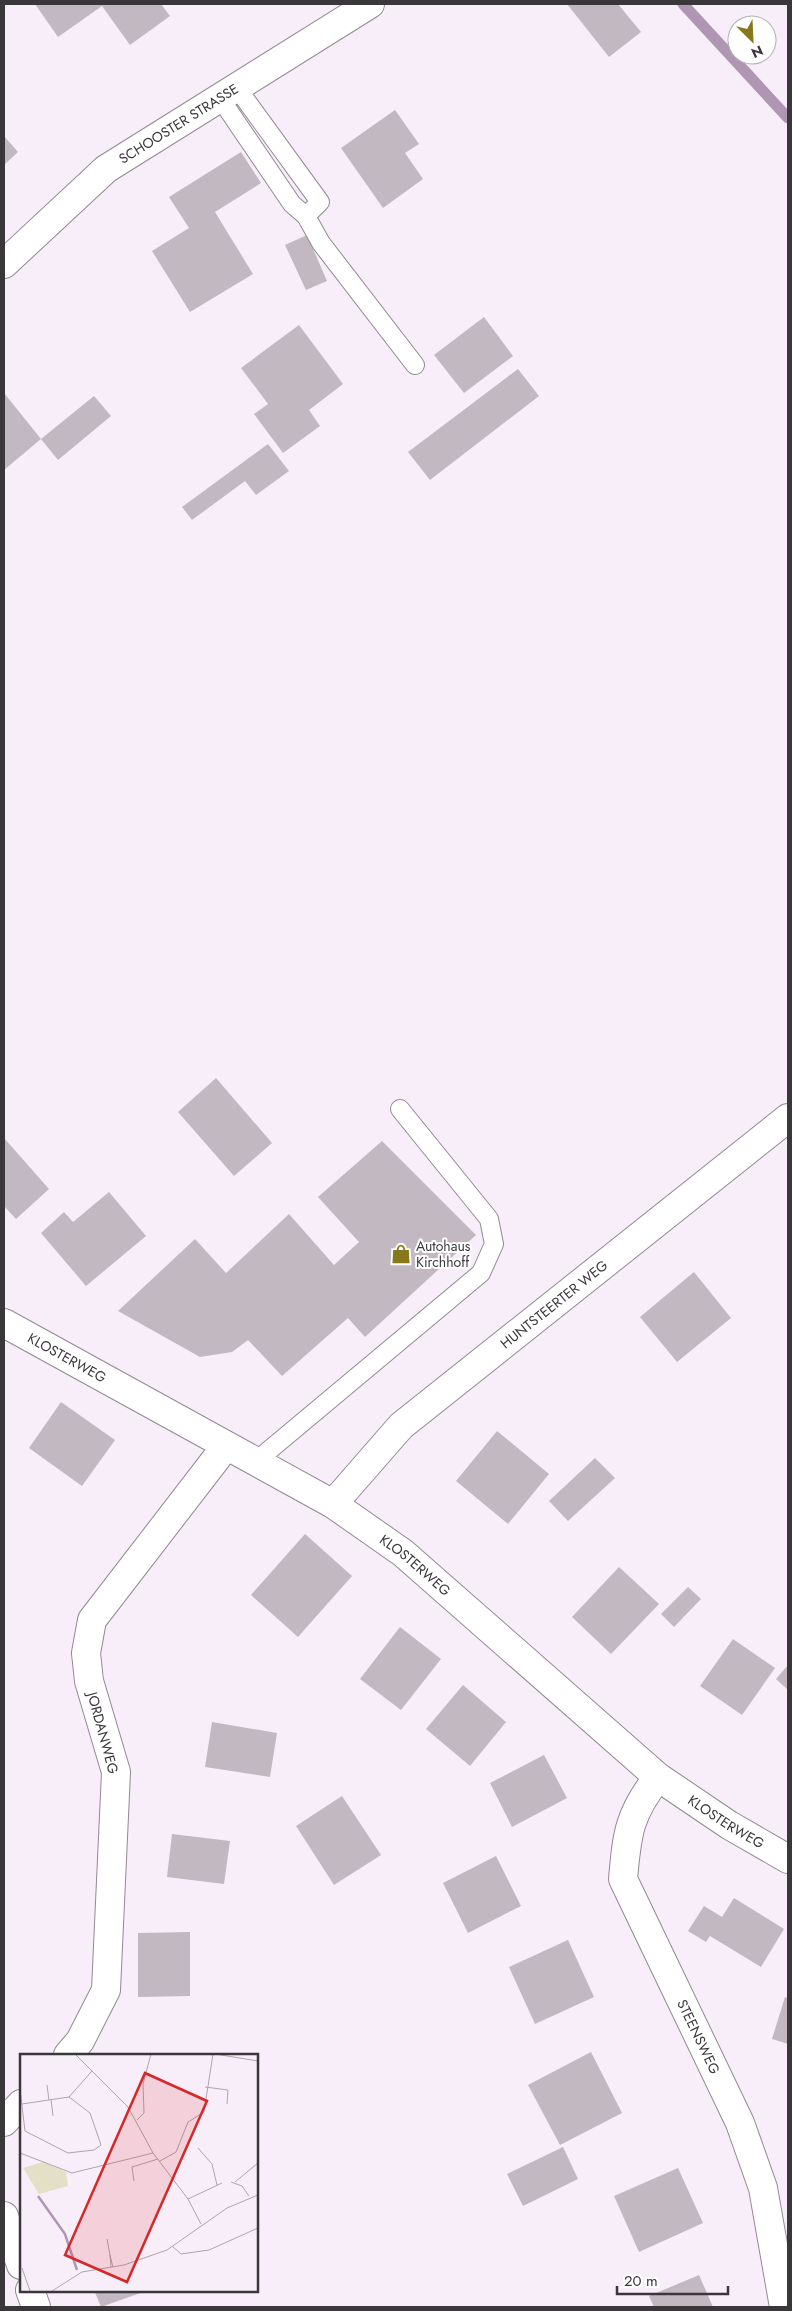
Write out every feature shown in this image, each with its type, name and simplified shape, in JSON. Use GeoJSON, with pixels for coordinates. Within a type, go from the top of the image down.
{"type":"FeatureCollection","features":[{"type":"Feature","properties":{"kind":"street","name":"SCHOOSTER STRASSE"},"geometry":{"type":"LineString","coordinates":[[4,264],[106,170],[370,4]]}},
{"type":"Feature","properties":{"kind":"street","name":"HUNTSTEERTER WEG"},"geometry":{"type":"LineString","coordinates":[[333,1504],[401,1426],[788,1118]]}},
{"type":"Feature","properties":{"kind":"street","name":"KLOSTERWEG"},"geometry":{"type":"LineString","coordinates":[[4,1323],[333,1504],[403,1553],[658,1777],[729,1825],[788,1859]]}},
{"type":"Feature","properties":{"kind":"street","name":"JORDANWEG"},"geometry":{"type":"LineString","coordinates":[[69,2054],[80,2041],[106,1990],[116,1772],[89,1681],[86,1653],[92,1620],[226,1446]]}},
{"type":"Feature","properties":{"kind":"street","name":"STEENSWEG"},"geometry":{"type":"LineString","coordinates":[[658,1777],[640,1799],[626,1835],[623,1879],[740,2123],[763,2188],[784,2307]]}},
{"type":"Feature","properties":{"kind":"street"},"geometry":{"type":"LineString","coordinates":[[4,2122],[20,2105]]}},
{"type":"Feature","properties":{"kind":"street"},"geometry":{"type":"LineString","coordinates":[[4,2216],[20,2262]]}},
{"type":"Feature","properties":{"kind":"street"},"geometry":{"type":"LineString","coordinates":[[30,2291],[36,2307]]}},
{"type":"Feature","properties":{"kind":"lane"},"geometry":{"type":"LineString","coordinates":[[228,93],[316,194],[320,202],[306,216]]}},
{"type":"Feature","properties":{"kind":"lane"},"geometry":{"type":"LineString","coordinates":[[228,93],[292,204],[306,216],[321,242],[415,365]]}},
{"type":"Feature","properties":{"kind":"lane"},"geometry":{"type":"LineString","coordinates":[[255,1462],[481,1273],[494,1244],[489,1219],[400,1109]]}},
{"type":"Feature","properties":{"kind":"building"},"geometry":{"type":"Polygon","coordinates":[[[35,4],[161,4],[170,16],[130,45],[102,6],[58,37],[35,4]]]}},
{"type":"Feature","properties":{"kind":"building"},"geometry":{"type":"Polygon","coordinates":[[[567,4],[618,4],[641,32],[609,57],[567,4]]]}},
{"type":"Feature","properties":{"kind":"building"},"geometry":{"type":"Polygon","coordinates":[[[395,110],[419,144],[405,153],[423,179],[383,208],[341,148],[395,110]]]}},
{"type":"Feature","properties":{"kind":"building"},"geometry":{"type":"Polygon","coordinates":[[[4,136],[18,152],[4,165],[4,136]]]}},
{"type":"Feature","properties":{"kind":"building"},"geometry":{"type":"Polygon","coordinates":[[[241,152],[261,183],[215,212],[253,274],[190,312],[152,251],[189,228],[169,197],[241,152]]]}},
{"type":"Feature","properties":{"kind":"building"},"geometry":{"type":"Polygon","coordinates":[[[307,235],[327,281],[306,290],[285,245],[307,235]]]}},
{"type":"Feature","properties":{"kind":"building"},"geometry":{"type":"Polygon","coordinates":[[[484,317],[513,356],[464,393],[434,355],[484,317]]]}},
{"type":"Feature","properties":{"kind":"building"},"geometry":{"type":"Polygon","coordinates":[[[299,325],[343,384],[309,410],[320,426],[283,453],[254,414],[268,404],[241,368],[299,325]]]}},
{"type":"Feature","properties":{"kind":"building"},"geometry":{"type":"Polygon","coordinates":[[[518,369],[539,396],[430,480],[408,452],[518,369]]]}},
{"type":"Feature","properties":{"kind":"building"},"geometry":{"type":"Polygon","coordinates":[[[4,393],[41,439],[4,470],[4,393]]]}},
{"type":"Feature","properties":{"kind":"building"},"geometry":{"type":"Polygon","coordinates":[[[94,396],[111,416],[58,460],[41,439],[94,396]]]}},
{"type":"Feature","properties":{"kind":"building"},"geometry":{"type":"Polygon","coordinates":[[[268,444],[289,471],[256,495],[245,481],[192,520],[182,507],[268,444]]]}},
{"type":"Feature","properties":{"kind":"building"},"geometry":{"type":"Polygon","coordinates":[[[216,1078],[272,1143],[234,1176],[178,1112],[216,1078]]]}},
{"type":"Feature","properties":{"kind":"building"},"geometry":{"type":"Polygon","coordinates":[[[4,1138],[49,1189],[16,1219],[4,1206],[4,1138]]]}},
{"type":"Feature","properties":{"kind":"building","name":"Autohaus Kirchhoff"},"geometry":{"type":"Polygon","coordinates":[[[382,1141],[476,1235],[365,1337],[348,1318],[282,1376],[248,1340],[232,1352],[200,1357],[118,1311],[195,1239],[226,1273],[289,1214],[334,1265],[359,1242],[318,1197],[382,1141]]]}},
{"type":"Feature","properties":{"kind":"building"},"geometry":{"type":"Polygon","coordinates":[[[109,1192],[146,1236],[86,1286],[41,1233],[64,1212],[73,1222],[109,1192]]]}},
{"type":"Feature","properties":{"kind":"building"},"geometry":{"type":"Polygon","coordinates":[[[694,1272],[731,1318],[677,1362],[640,1317],[694,1272]]]}},
{"type":"Feature","properties":{"kind":"building"},"geometry":{"type":"Polygon","coordinates":[[[61,1402],[115,1440],[82,1486],[29,1448],[61,1402]]]}},
{"type":"Feature","properties":{"kind":"building"},"geometry":{"type":"Polygon","coordinates":[[[497,1431],[549,1474],[508,1524],[456,1481],[497,1431]]]}},
{"type":"Feature","properties":{"kind":"building"},"geometry":{"type":"Polygon","coordinates":[[[595,1458],[615,1478],[568,1521],[549,1501],[595,1458]]]}},
{"type":"Feature","properties":{"kind":"building"},"geometry":{"type":"Polygon","coordinates":[[[305,1534],[352,1576],[298,1637],[251,1595],[305,1534]]]}},
{"type":"Feature","properties":{"kind":"building"},"geometry":{"type":"Polygon","coordinates":[[[619,1567],[659,1604],[611,1654],[572,1617],[619,1567]]]}},
{"type":"Feature","properties":{"kind":"building"},"geometry":{"type":"Polygon","coordinates":[[[688,1587],[701,1599],[674,1627],[661,1614],[688,1587]]]}},
{"type":"Feature","properties":{"kind":"building"},"geometry":{"type":"Polygon","coordinates":[[[400,1627],[441,1659],[401,1710],[360,1679],[400,1627]]]}},
{"type":"Feature","properties":{"kind":"building"},"geometry":{"type":"Polygon","coordinates":[[[733,1639],[775,1668],[742,1715],[700,1686],[733,1639]]]}},
{"type":"Feature","properties":{"kind":"building"},"geometry":{"type":"Polygon","coordinates":[[[788,1665],[788,1690],[776,1679],[788,1665]]]}},
{"type":"Feature","properties":{"kind":"building"},"geometry":{"type":"Polygon","coordinates":[[[463,1685],[506,1722],[470,1766],[426,1729],[463,1685]]]}},
{"type":"Feature","properties":{"kind":"building"},"geometry":{"type":"Polygon","coordinates":[[[212,1722],[277,1733],[270,1777],[205,1767],[212,1722]]]}},
{"type":"Feature","properties":{"kind":"building"},"geometry":{"type":"Polygon","coordinates":[[[544,1755],[567,1798],[512,1827],[490,1783],[544,1755]]]}},
{"type":"Feature","properties":{"kind":"building"},"geometry":{"type":"Polygon","coordinates":[[[342,1796],[381,1855],[334,1885],[296,1826],[342,1796]]]}},
{"type":"Feature","properties":{"kind":"building"},"geometry":{"type":"Polygon","coordinates":[[[172,1834],[230,1841],[224,1884],[167,1877],[172,1834]]]}},
{"type":"Feature","properties":{"kind":"building"},"geometry":{"type":"Polygon","coordinates":[[[496,1856],[521,1906],[468,1933],[443,1883],[496,1856]]]}},
{"type":"Feature","properties":{"kind":"building"},"geometry":{"type":"Polygon","coordinates":[[[734,1898],[784,1929],[761,1967],[710,1936],[706,1942],[688,1931],[704,1906],[722,1917],[734,1898]]]}},
{"type":"Feature","properties":{"kind":"building"},"geometry":{"type":"Polygon","coordinates":[[[190,1932],[190,1996],[138,1997],[138,1933],[190,1932]]]}},
{"type":"Feature","properties":{"kind":"building"},"geometry":{"type":"Polygon","coordinates":[[[568,1940],[594,1997],[535,2024],[509,1967],[568,1940]]]}},
{"type":"Feature","properties":{"kind":"building"},"geometry":{"type":"Polygon","coordinates":[[[785,1997],[788,1998],[788,2044],[772,2039],[785,1997]]]}},
{"type":"Feature","properties":{"kind":"building"},"geometry":{"type":"Polygon","coordinates":[[[591,2052],[622,2113],[560,2145],[528,2085],[591,2052]]]}},
{"type":"Feature","properties":{"kind":"building"},"geometry":{"type":"Polygon","coordinates":[[[563,2147],[578,2179],[523,2206],[507,2174],[563,2147]]]}},
{"type":"Feature","properties":{"kind":"building"},"geometry":{"type":"Polygon","coordinates":[[[678,2168],[703,2223],[639,2252],[614,2196],[678,2168]]]}},
{"type":"Feature","properties":{"kind":"building"},"geometry":{"type":"Polygon","coordinates":[[[699,2275],[713,2307],[654,2307],[649,2296],[699,2275]]]}},
{"type":"Feature","properties":{"kind":"building"},"geometry":{"type":"Polygon","coordinates":[[[94,2291],[146,2291],[101,2307],[94,2291]]]}},
{"type":"Feature","properties":{"kind":"waterway"},"geometry":{"type":"LineString","coordinates":[[683,4],[788,118]]}},
{"type":"Feature","properties":{"kind":"place","name":"Autohaus Kirchhoff"},"geometry":{"type":"Point","coordinates":[401,1254]}}]}
